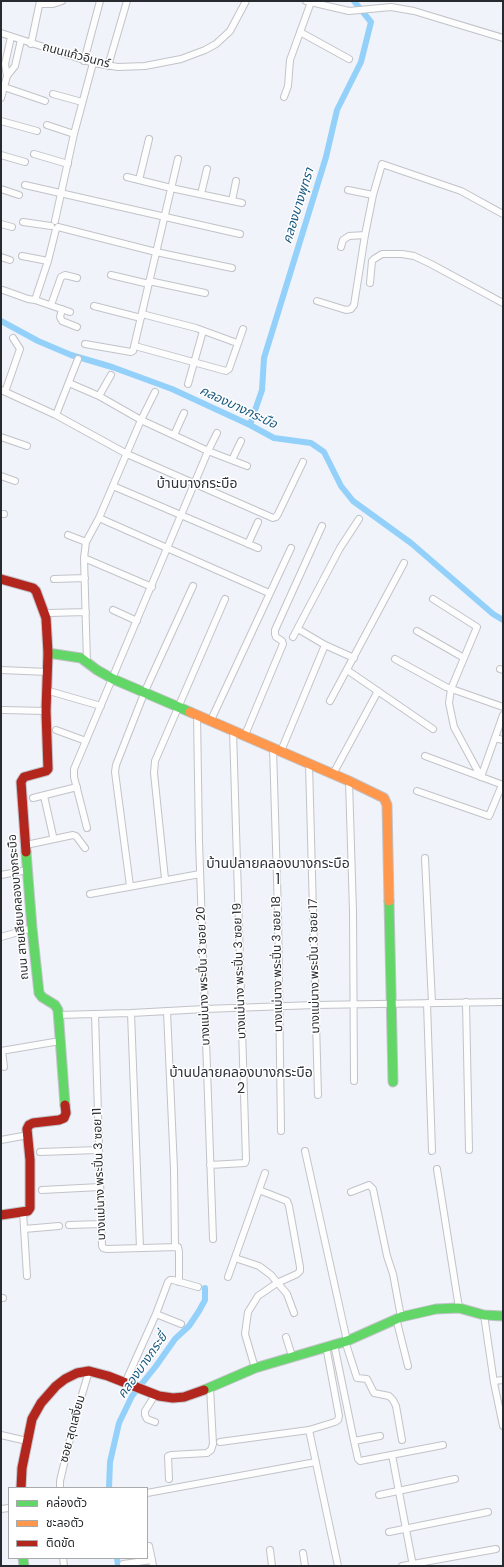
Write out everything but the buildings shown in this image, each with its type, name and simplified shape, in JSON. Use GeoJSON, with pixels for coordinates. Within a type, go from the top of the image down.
{"type":"FeatureCollection","features":[{"type":"Feature","properties":{"kind":"street"},"geometry":{"type":"LineString","coordinates":[[31,44],[40,2],[53,4],[62,1]]}},
{"type":"Feature","properties":{"kind":"street"},"geometry":{"type":"LineString","coordinates":[[84,61],[100,1]]}},
{"type":"Feature","properties":{"kind":"street"},"geometry":{"type":"LineString","coordinates":[[108,66],[127,1]]}},
{"type":"Feature","properties":{"kind":"street","name":"ถนนแก้วอินทร์"},"geometry":{"type":"LineString","coordinates":[[1,33],[84,61],[108,66],[133,68],[181,60],[205,50],[224,38],[230,31],[246,1]]}},
{"type":"Feature","properties":{"kind":"street"},"geometry":{"type":"LineString","coordinates":[[284,97],[288,86],[290,60],[300,32],[308,2],[349,11],[391,7],[414,10],[503,38]]}},
{"type":"Feature","properties":{"kind":"street"},"geometry":{"type":"LineString","coordinates":[[300,32],[349,59]]}},
{"type":"Feature","properties":{"kind":"street"},"geometry":{"type":"LineString","coordinates":[[7,76],[5,64],[11,37]]}},
{"type":"Feature","properties":{"kind":"street"},"geometry":{"type":"LineString","coordinates":[[1,98],[7,76],[15,66],[21,40]]}},
{"type":"Feature","properties":{"kind":"street"},"geometry":{"type":"LineString","coordinates":[[35,300],[48,261],[74,134],[93,63]]}},
{"type":"Feature","properties":{"kind":"street"},"geometry":{"type":"LineString","coordinates":[[4,87],[45,101]]}},
{"type":"Feature","properties":{"kind":"street"},"geometry":{"type":"LineString","coordinates":[[53,94],[82,102]]}},
{"type":"Feature","properties":{"kind":"street"},"geometry":{"type":"LineString","coordinates":[[1,121],[37,131]]}},
{"type":"Feature","properties":{"kind":"street"},"geometry":{"type":"LineString","coordinates":[[47,126],[74,134]]}},
{"type":"Feature","properties":{"kind":"street"},"geometry":{"type":"LineString","coordinates":[[138,180],[149,139]]}},
{"type":"Feature","properties":{"kind":"street"},"geometry":{"type":"LineString","coordinates":[[34,154],[68,164]]}},
{"type":"Feature","properties":{"kind":"street"},"geometry":{"type":"LineString","coordinates":[[1,155],[25,162]]}},
{"type":"Feature","properties":{"kind":"street"},"geometry":{"type":"LineString","coordinates":[[85,344],[131,352],[135,346],[178,159]]}},
{"type":"Feature","properties":{"kind":"street"},"geometry":{"type":"LineString","coordinates":[[317,301],[346,310],[354,305],[365,235],[373,195],[382,164],[461,191],[503,214]]}},
{"type":"Feature","properties":{"kind":"street"},"geometry":{"type":"LineString","coordinates":[[201,194],[207,169]]}},
{"type":"Feature","properties":{"kind":"street"},"geometry":{"type":"LineString","coordinates":[[127,178],[242,203]]}},
{"type":"Feature","properties":{"kind":"street"},"geometry":{"type":"LineString","coordinates":[[232,201],[236,181]]}},
{"type":"Feature","properties":{"kind":"street"},"geometry":{"type":"LineString","coordinates":[[25,185],[164,218],[240,234]]}},
{"type":"Feature","properties":{"kind":"street"},"geometry":{"type":"LineString","coordinates":[[1,189],[19,195]]}},
{"type":"Feature","properties":{"kind":"street"},"geometry":{"type":"LineString","coordinates":[[348,190],[373,195]]}},
{"type":"Feature","properties":{"kind":"street"},"geometry":{"type":"LineString","coordinates":[[23,222],[55,226],[156,252],[232,268]]}},
{"type":"Feature","properties":{"kind":"street"},"geometry":{"type":"LineString","coordinates":[[1,224],[12,227]]}},
{"type":"Feature","properties":{"kind":"street"},"geometry":{"type":"LineString","coordinates":[[341,247],[343,240],[349,236],[365,235]]}},
{"type":"Feature","properties":{"kind":"street"},"geometry":{"type":"LineString","coordinates":[[370,283],[372,261],[376,257],[381,254],[414,256],[503,303]]}},
{"type":"Feature","properties":{"kind":"street"},"geometry":{"type":"LineString","coordinates":[[22,256],[48,261]]}},
{"type":"Feature","properties":{"kind":"street"},"geometry":{"type":"LineString","coordinates":[[1,257],[10,260]]}},
{"type":"Feature","properties":{"kind":"street"},"geometry":{"type":"LineString","coordinates":[[51,305],[61,277],[66,275],[77,278]]}},
{"type":"Feature","properties":{"kind":"street"},"geometry":{"type":"LineString","coordinates":[[111,275],[204,293]]}},
{"type":"Feature","properties":{"kind":"street"},"geometry":{"type":"LineString","coordinates":[[3,290],[70,312]]}},
{"type":"Feature","properties":{"kind":"street"},"geometry":{"type":"LineString","coordinates":[[94,306],[203,330],[237,343]]}},
{"type":"Feature","properties":{"kind":"street"},"geometry":{"type":"LineString","coordinates":[[62,309],[60,317],[62,321],[77,326]]}},
{"type":"Feature","properties":{"kind":"street"},"geometry":{"type":"LineString","coordinates":[[135,346],[226,371],[243,329]]}},
{"type":"Feature","properties":{"kind":"street"},"geometry":{"type":"LineString","coordinates":[[188,384],[203,330]]}},
{"type":"Feature","properties":{"kind":"street"},"geometry":{"type":"LineString","coordinates":[[13,338],[20,349],[3,391],[56,416],[127,454],[271,517],[276,517],[303,462]]}},
{"type":"Feature","properties":{"kind":"street"},"geometry":{"type":"LineString","coordinates":[[56,416],[78,360]]}},
{"type":"Feature","properties":{"kind":"street"},"geometry":{"type":"LineString","coordinates":[[99,396],[111,375]]}},
{"type":"Feature","properties":{"kind":"street"},"geometry":{"type":"LineString","coordinates":[[69,383],[99,396],[141,420],[208,451],[247,466]]}},
{"type":"Feature","properties":{"kind":"street"},"geometry":{"type":"LineString","coordinates":[[87,662],[84,558],[86,542],[99,518],[141,420],[155,392]]}},
{"type":"Feature","properties":{"kind":"street"},"geometry":{"type":"LineString","coordinates":[[174,435],[184,413]]}},
{"type":"Feature","properties":{"kind":"street"},"geometry":{"type":"LineString","coordinates":[[86,828],[74,774],[86,741],[182,516],[208,451],[217,433]]}},
{"type":"Feature","properties":{"kind":"street"},"geometry":{"type":"LineString","coordinates":[[1,437],[27,446]]}},
{"type":"Feature","properties":{"kind":"street"},"geometry":{"type":"LineString","coordinates":[[232,460],[241,441]]}},
{"type":"Feature","properties":{"kind":"street"},"geometry":{"type":"LineString","coordinates":[[1,476],[15,481]]}},
{"type":"Feature","properties":{"kind":"street"},"geometry":{"type":"LineString","coordinates":[[113,486],[258,548]]}},
{"type":"Feature","properties":{"kind":"street"},"geometry":{"type":"LineString","coordinates":[[99,518],[269,593]]}},
{"type":"Feature","properties":{"kind":"street"},"geometry":{"type":"LineString","coordinates":[[293,637],[340,548],[359,519]]}},
{"type":"Feature","properties":{"kind":"street"},"geometry":{"type":"LineString","coordinates":[[248,544],[258,522]]}},
{"type":"Feature","properties":{"kind":"street"},"geometry":{"type":"LineString","coordinates":[[245,735],[283,644],[282,641],[274,634],[275,630],[322,526]]}},
{"type":"Feature","properties":{"kind":"street"},"geometry":{"type":"LineString","coordinates":[[68,535],[86,542]]}},
{"type":"Feature","properties":{"kind":"street"},"geometry":{"type":"LineString","coordinates":[[211,720],[291,548]]}},
{"type":"Feature","properties":{"kind":"street"},"geometry":{"type":"LineString","coordinates":[[84,558],[152,587]]}},
{"type":"Feature","properties":{"kind":"street"},"geometry":{"type":"LineString","coordinates":[[330,701],[404,563]]}},
{"type":"Feature","properties":{"kind":"street"},"geometry":{"type":"LineString","coordinates":[[54,579],[85,578]]}},
{"type":"Feature","properties":{"kind":"street","name":"ถนน สายเลียบคลองบางกระบือ"},"geometry":{"type":"LineString","coordinates":[[1,579],[33,588],[36,591],[46,618],[48,653],[46,711],[48,769],[46,771],[24,777],[21,782],[32,928],[39,993],[42,997],[55,1005],[58,1015]]}},
{"type":"Feature","properties":{"kind":"street"},"geometry":{"type":"LineString","coordinates":[[130,886],[115,772],[116,766],[145,691],[193,586]]}},
{"type":"Feature","properties":{"kind":"street"},"geometry":{"type":"LineString","coordinates":[[166,879],[154,768],[178,706],[225,598]]}},
{"type":"Feature","properties":{"kind":"street"},"geometry":{"type":"LineString","coordinates":[[433,599],[476,627],[451,689],[449,703],[454,727],[481,778]]}},
{"type":"Feature","properties":{"kind":"street"},"geometry":{"type":"LineString","coordinates":[[113,610],[137,621]]}},
{"type":"Feature","properties":{"kind":"street"},"geometry":{"type":"LineString","coordinates":[[49,613],[86,612]]}},
{"type":"Feature","properties":{"kind":"street"},"geometry":{"type":"LineString","coordinates":[[298,629],[325,645],[354,658]]}},
{"type":"Feature","properties":{"kind":"street"},"geometry":{"type":"LineString","coordinates":[[417,631],[464,658]]}},
{"type":"Feature","properties":{"kind":"street"},"geometry":{"type":"LineString","coordinates":[[277,749],[325,645]]}},
{"type":"Feature","properties":{"kind":"street"},"geometry":{"type":"LineString","coordinates":[[48,653],[81,658],[97,670],[113,679],[145,691],[350,781],[384,798],[387,805],[393,1082]]}},
{"type":"Feature","properties":{"kind":"street"},"geometry":{"type":"LineString","coordinates":[[395,659],[446,687],[503,707]]}},
{"type":"Feature","properties":{"kind":"street"},"geometry":{"type":"LineString","coordinates":[[1,670],[48,672]]}},
{"type":"Feature","properties":{"kind":"street"},"geometry":{"type":"LineString","coordinates":[[347,670],[433,729]]}},
{"type":"Feature","properties":{"kind":"street"},"geometry":{"type":"LineString","coordinates":[[49,691],[101,706]]}},
{"type":"Feature","properties":{"kind":"street"},"geometry":{"type":"LineString","coordinates":[[333,774],[378,691]]}},
{"type":"Feature","properties":{"kind":"street"},"geometry":{"type":"LineString","coordinates":[[3,710],[46,711]]}},
{"type":"Feature","properties":{"kind":"street","name":"บางแม่นาง พระปิ่น 3 ซอย 20"},"geometry":{"type":"LineString","coordinates":[[196,714],[213,1239]]}},
{"type":"Feature","properties":{"kind":"street"},"geometry":{"type":"LineString","coordinates":[[481,778],[503,715]]}},
{"type":"Feature","properties":{"kind":"street"},"geometry":{"type":"LineString","coordinates":[[56,730],[86,741]]}},
{"type":"Feature","properties":{"kind":"street","name":"บางแม่นาง พระปิ่น 3 ซอย 19"},"geometry":{"type":"LineString","coordinates":[[210,1165],[245,1163],[245,1103],[233,730]]}},
{"type":"Feature","properties":{"kind":"street"},"geometry":{"type":"LineString","coordinates":[[495,738],[503,740]]}},
{"type":"Feature","properties":{"kind":"street","name":"บางแม่นาง พระปิ่น 3 ซอย 18"},"geometry":{"type":"LineString","coordinates":[[277,749],[281,1131]]}},
{"type":"Feature","properties":{"kind":"street"},"geometry":{"type":"LineString","coordinates":[[416,791],[489,816],[503,785],[425,756]]}},
{"type":"Feature","properties":{"kind":"street","name":"บางแม่นาง พระปิ่น 3 ซอย 17"},"geometry":{"type":"LineString","coordinates":[[309,764],[318,1095]]}},
{"type":"Feature","properties":{"kind":"street"},"geometry":{"type":"LineString","coordinates":[[350,781],[353,911],[354,1081]]}},
{"type":"Feature","properties":{"kind":"street"},"geometry":{"type":"LineString","coordinates":[[33,798],[77,787]]}},
{"type":"Feature","properties":{"kind":"street"},"geometry":{"type":"LineString","coordinates":[[44,796],[53,836]]}},
{"type":"Feature","properties":{"kind":"street"},"geometry":{"type":"LineString","coordinates":[[26,845],[73,835],[76,836],[85,848]]}},
{"type":"Feature","properties":{"kind":"street"},"geometry":{"type":"LineString","coordinates":[[425,858],[430,1003],[432,1150]]}},
{"type":"Feature","properties":{"kind":"street"},"geometry":{"type":"LineString","coordinates":[[1,876],[28,870]]}},
{"type":"Feature","properties":{"kind":"street"},"geometry":{"type":"LineString","coordinates":[[90,894],[200,874]]}},
{"type":"Feature","properties":{"kind":"street"},"geometry":{"type":"LineString","coordinates":[[1,937],[32,928]]}},
{"type":"Feature","properties":{"kind":"street"},"geometry":{"type":"LineString","coordinates":[[466,1002],[469,1150]]}},
{"type":"Feature","properties":{"kind":"street"},"geometry":{"type":"LineString","coordinates":[[1,1215],[28,1211],[30,1208],[29,1125],[59,1120],[64,1118],[66,1113],[58,1015],[315,1005],[503,1002]]}},
{"type":"Feature","properties":{"kind":"street"},"geometry":{"type":"LineString","coordinates":[[166,1011],[174,1169],[175,1246],[178,1247],[179,1252],[179,1282]]}},
{"type":"Feature","properties":{"kind":"street"},"geometry":{"type":"LineString","coordinates":[[131,1013],[140,1248]]}},
{"type":"Feature","properties":{"kind":"street","name":"บางแม่นาง พระปิ่น 3 ซอย 11"},"geometry":{"type":"LineString","coordinates":[[95,1014],[98,1150],[103,1248],[175,1246]]}},
{"type":"Feature","properties":{"kind":"street"},"geometry":{"type":"LineString","coordinates":[[4,1067],[1,1051],[60,1041]]}},
{"type":"Feature","properties":{"kind":"street"},"geometry":{"type":"LineString","coordinates":[[1,1140],[28,1135]]}},
{"type":"Feature","properties":{"kind":"street"},"geometry":{"type":"LineString","coordinates":[[40,1152],[98,1150]]}},
{"type":"Feature","properties":{"kind":"street"},"geometry":{"type":"LineString","coordinates":[[305,1151],[346,1341],[357,1378],[367,1379],[374,1393],[389,1396],[393,1400],[396,1406],[402,1440]]}},
{"type":"Feature","properties":{"kind":"street"},"geometry":{"type":"LineString","coordinates":[[437,1169],[459,1308]]}},
{"type":"Feature","properties":{"kind":"street"},"geometry":{"type":"LineString","coordinates":[[228,1277],[265,1173]]}},
{"type":"Feature","properties":{"kind":"street"},"geometry":{"type":"LineString","coordinates":[[351,1192],[369,1185],[373,1189],[387,1256],[393,1274],[398,1318],[408,1366]]}},
{"type":"Feature","properties":{"kind":"street"},"geometry":{"type":"LineString","coordinates":[[42,1190],[100,1188]]}},
{"type":"Feature","properties":{"kind":"street"},"geometry":{"type":"LineString","coordinates":[[255,1368],[245,1334],[248,1312],[258,1296],[277,1283],[297,1274],[300,1271],[289,1206],[287,1202],[259,1190]]}},
{"type":"Feature","properties":{"kind":"street"},"geometry":{"type":"LineString","coordinates":[[23,1212],[26,1276]]}},
{"type":"Feature","properties":{"kind":"street"},"geometry":{"type":"LineString","coordinates":[[69,1225],[102,1224]]}},
{"type":"Feature","properties":{"kind":"street"},"geometry":{"type":"LineString","coordinates":[[24,1229],[59,1226]]}},
{"type":"Feature","properties":{"kind":"street"},"geometry":{"type":"LineString","coordinates":[[235,1258],[265,1269],[287,1294],[294,1314]]}},
{"type":"Feature","properties":{"kind":"street"},"geometry":{"type":"LineString","coordinates":[[129,1384],[168,1282],[170,1280],[198,1287]]}},
{"type":"Feature","properties":{"kind":"street"},"geometry":{"type":"LineString","coordinates":[[21,1487],[26,1441],[32,1419],[41,1403],[65,1379],[77,1372],[90,1371],[155,1394],[173,1398],[184,1397],[255,1368],[346,1341],[398,1318],[436,1309],[459,1308],[484,1315],[503,1316]]}},
{"type":"Feature","properties":{"kind":"street"},"geometry":{"type":"LineString","coordinates":[[156,1314],[181,1324]]}},
{"type":"Feature","properties":{"kind":"street"},"geometry":{"type":"LineString","coordinates":[[484,1315],[494,1381],[500,1402],[503,1426]]}},
{"type":"Feature","properties":{"kind":"street"},"geometry":{"type":"LineString","coordinates":[[286,1337],[292,1356]]}},
{"type":"Feature","properties":{"kind":"street"},"geometry":{"type":"LineString","coordinates":[[220,1442],[308,1430],[338,1420],[339,1416],[330,1345]]}},
{"type":"Feature","properties":{"kind":"street"},"geometry":{"type":"LineString","coordinates":[[330,1345],[358,1459],[360,1461],[443,1445]]}},
{"type":"Feature","properties":{"kind":"street","name":"ซอย สุดเสงี่ยม"},"geometry":{"type":"LineString","coordinates":[[60,1487],[60,1481],[75,1418],[90,1371]]}},
{"type":"Feature","properties":{"kind":"street"},"geometry":{"type":"LineString","coordinates":[[494,1381],[503,1380]]}},
{"type":"Feature","properties":{"kind":"street"},"geometry":{"type":"LineString","coordinates":[[169,1479],[168,1456],[208,1453],[211,1450],[213,1444],[210,1387]]}},
{"type":"Feature","properties":{"kind":"street"},"geometry":{"type":"LineString","coordinates":[[155,1394],[145,1411],[147,1419],[155,1422]]}},
{"type":"Feature","properties":{"kind":"street"},"geometry":{"type":"LineString","coordinates":[[308,1430],[338,1566]]}},
{"type":"Feature","properties":{"kind":"street"},"geometry":{"type":"LineString","coordinates":[[1,1435],[26,1441]]}},
{"type":"Feature","properties":{"kind":"street"},"geometry":{"type":"LineString","coordinates":[[354,1441],[380,1436]]}},
{"type":"Feature","properties":{"kind":"street"},"geometry":{"type":"LineString","coordinates":[[392,1455],[412,1565]]}},
{"type":"Feature","properties":{"kind":"street"},"geometry":{"type":"LineString","coordinates":[[148,1493],[316,1462]]}},
{"type":"Feature","properties":{"kind":"street"},"geometry":{"type":"LineString","coordinates":[[379,1495],[455,1479]]}},
{"type":"Feature","properties":{"kind":"street"},"geometry":{"type":"LineString","coordinates":[[389,1532],[488,1512]]}},
{"type":"Feature","properties":{"kind":"street"},"geometry":{"type":"LineString","coordinates":[[123,1564],[152,1563],[149,1546]]}},
{"type":"Feature","properties":{"kind":"street"},"geometry":{"type":"LineString","coordinates":[[402,1566],[496,1548]]}},
{"type":"Feature","properties":{"kind":"street"},"geometry":{"type":"LineString","coordinates":[[270,1550],[272,1566]]}},
{"type":"Feature","properties":{"kind":"street"},"geometry":{"type":"LineString","coordinates":[[302,1553],[305,1566]]}},
{"type":"Feature","properties":{"kind":"waterway","name":"คลองบางพุทรา"},"geometry":{"type":"LineString","coordinates":[[250,425],[262,390],[264,358],[326,157],[337,110],[361,62],[371,22],[354,1]]}},
{"type":"Feature","properties":{"kind":"waterway","name":"คลองบางกระบือ"},"geometry":{"type":"LineString","coordinates":[[1,321],[38,341],[71,355],[112,367],[172,389],[250,425],[274,438],[311,443],[324,452],[341,486],[353,501],[411,543],[493,614],[503,620]]}},
{"type":"Feature","properties":{"kind":"waterway","name":"คลองบางกระยี่"},"geometry":{"type":"LineString","coordinates":[[109,1487],[110,1462],[119,1423],[132,1396],[175,1339],[189,1326],[205,1300],[205,1288]]}},
{"type":"Feature","properties":{"kind":"waterway","name":"คลองบางกระยี่"},"geometry":{"type":"LineString","coordinates":[[117,1559],[118,1566]]}},
{"type":"Feature","properties":{"kind":"traffic: fast"},"geometry":{"type":"LineString","coordinates":[[48,653],[81,658],[97,670],[113,679],[190,712]]}},
{"type":"Feature","properties":{"kind":"traffic: fast"},"geometry":{"type":"LineString","coordinates":[[26,852],[39,993],[42,997],[55,1005],[58,1010],[65,1105]]}},
{"type":"Feature","properties":{"kind":"traffic: fast"},"geometry":{"type":"LineString","coordinates":[[389,901],[393,1082]]}},
{"type":"Feature","properties":{"kind":"traffic: fast"},"geometry":{"type":"LineString","coordinates":[[204,1390],[255,1368],[347,1341],[401,1317],[436,1309],[459,1308],[484,1315],[503,1316]]}},
{"type":"Feature","properties":{"kind":"traffic: fast"},"geometry":{"type":"LineString","coordinates":[[23,1559],[24,1566]]}},
{"type":"Feature","properties":{"kind":"traffic: slow"},"geometry":{"type":"LineString","coordinates":[[190,712],[349,781],[384,798],[387,805],[389,901]]}},
{"type":"Feature","properties":{"kind":"traffic: jam"},"geometry":{"type":"LineString","coordinates":[[1,579],[33,588],[36,591],[46,618],[48,653],[46,711],[48,769],[46,771],[24,777],[21,782],[26,852]]}},
{"type":"Feature","properties":{"kind":"traffic: jam"},"geometry":{"type":"LineString","coordinates":[[1,1215],[28,1211],[30,1208],[30,1160],[27,1129],[29,1125],[33,1123],[64,1118],[66,1113],[65,1105]]}},
{"type":"Feature","properties":{"kind":"traffic: jam"},"geometry":{"type":"LineString","coordinates":[[21,1487],[22,1468],[32,1419],[41,1403],[56,1386],[65,1379],[77,1373],[89,1371],[108,1376],[159,1396],[173,1398],[184,1397],[204,1390]]}},
{"type":"Feature","properties":{"kind":"district","name":"บ้านบางกระบือ"},"geometry":{"type":"Point","coordinates":[197,484]}},
{"type":"Feature","properties":{"kind":"district","name":"บ้านปลายคลองบางกระบือ 1"},"geometry":{"type":"Point","coordinates":[278,872]}},
{"type":"Feature","properties":{"kind":"district","name":"บ้านปลายคลองบางกระบือ 2"},"geometry":{"type":"Point","coordinates":[241,1082]}}]}
